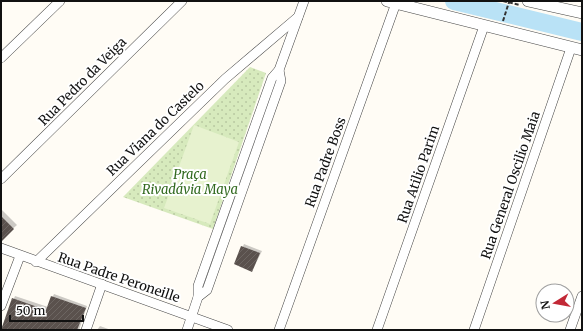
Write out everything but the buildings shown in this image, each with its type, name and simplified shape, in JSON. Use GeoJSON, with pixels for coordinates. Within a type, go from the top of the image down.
{"type":"FeatureCollection","features":[{"type":"Feature","properties":{"kind":"street"},"geometry":{"type":"LineString","coordinates":[[1,58],[60,1]]}},
{"type":"Feature","properties":{"kind":"street","name":"Rua Pedro da Veiga"},"geometry":{"type":"LineString","coordinates":[[1,180],[182,1]]}},
{"type":"Feature","properties":{"kind":"street"},"geometry":{"type":"LineString","coordinates":[[187,330],[198,297],[198,286],[272,78],[279,70],[304,1]]}},
{"type":"Feature","properties":{"kind":"street"},"geometry":{"type":"LineString","coordinates":[[528,1],[582,13]]}},
{"type":"Feature","properties":{"kind":"street"},"geometry":{"type":"LineString","coordinates":[[392,2],[576,49]]}},
{"type":"Feature","properties":{"kind":"street","name":"Rua Padre Boss"},"geometry":{"type":"LineString","coordinates":[[279,330],[392,2]]}},
{"type":"Feature","properties":{"kind":"street","name":"Rua Viana do Castelo"},"geometry":{"type":"LineString","coordinates":[[36,262],[220,84],[298,17]]}},
{"type":"Feature","properties":{"kind":"street","name":"Rua Atilio Parim"},"geometry":{"type":"LineString","coordinates":[[377,330],[484,26]]}},
{"type":"Feature","properties":{"kind":"street","name":"Rua General Oscilio Maia"},"geometry":{"type":"LineString","coordinates":[[474,330],[576,49]]}},
{"type":"Feature","properties":{"kind":"street","name":"Rua Padre Peroneille"},"geometry":{"type":"LineString","coordinates":[[1,248],[36,262],[102,284],[228,330]]}},
{"type":"Feature","properties":{"kind":"street"},"geometry":{"type":"LineString","coordinates":[[1,306],[20,256]]}},
{"type":"Feature","properties":{"kind":"street"},"geometry":{"type":"LineString","coordinates":[[86,330],[102,284]]}},
{"type":"Feature","properties":{"kind":"street"},"geometry":{"type":"LineString","coordinates":[[570,330],[582,296]]}},
{"type":"Feature","properties":{"kind":"path"},"geometry":{"type":"LineString","coordinates":[[503,22],[509,2]]}},
{"type":"Feature","properties":{"kind":"green space","name":"Praça Rivadávia Maya"},"geometry":{"type":"Polygon","coordinates":[[[250,67],[266,73],[213,229],[123,197],[250,67]]]}},
{"type":"Feature","properties":{"kind":"green space"},"geometry":{"type":"Polygon","coordinates":[[[194,125],[239,142],[210,224],[164,208],[194,125]]]}},
{"type":"Feature","properties":{"kind":"waterway"},"geometry":{"type":"LineString","coordinates":[[454,1],[582,32]]}}]}
